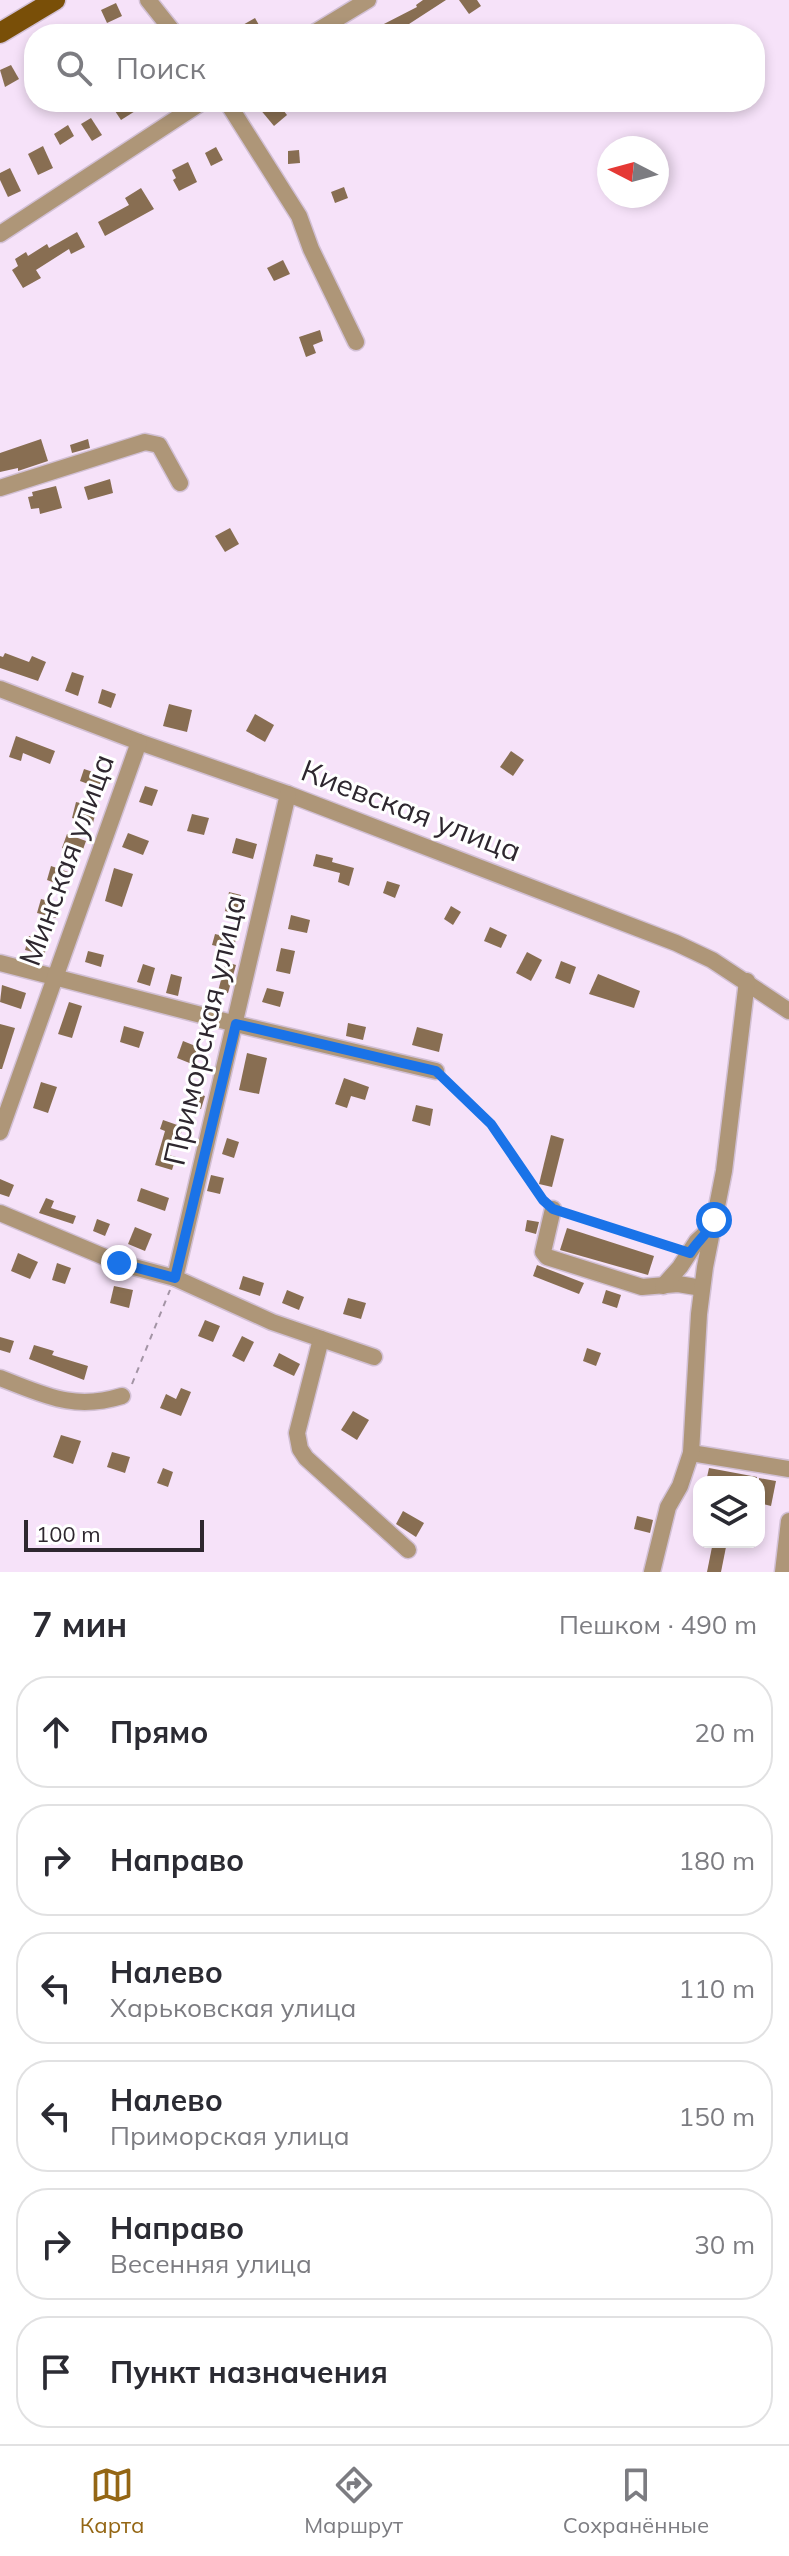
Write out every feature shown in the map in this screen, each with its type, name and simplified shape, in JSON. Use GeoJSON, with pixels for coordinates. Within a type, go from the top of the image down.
{"type":"FeatureCollection","features":[{"type":"Feature","properties":{"kind":"main road"},"geometry":{"type":"LineString","coordinates":[[0,33],[55,0]]}},
{"type":"Feature","properties":{"kind":"street"},"geometry":{"type":"LineString","coordinates":[[148,0],[167,24]]}},
{"type":"Feature","properties":{"kind":"street"},"geometry":{"type":"LineString","coordinates":[[328,24],[368,0]]}},
{"type":"Feature","properties":{"kind":"street"},"geometry":{"type":"LineString","coordinates":[[0,234],[187,112]]}},
{"type":"Feature","properties":{"kind":"street"},"geometry":{"type":"LineString","coordinates":[[233,112],[299,216],[311,249],[356,342]]}},
{"type":"Feature","properties":{"kind":"street"},"geometry":{"type":"LineString","coordinates":[[0,488],[145,442],[159,445],[180,483]]}},
{"type":"Feature","properties":{"kind":"street","name":"Киевская улица"},"geometry":{"type":"LineString","coordinates":[[0,689],[288,794],[676,943],[747,981],[789,1011]]}},
{"type":"Feature","properties":{"kind":"street","name":"Минская улица"},"geometry":{"type":"LineString","coordinates":[[0,1132],[139,742]]}},
{"type":"Feature","properties":{"kind":"street","name":"Приморская улица"},"geometry":{"type":"LineString","coordinates":[[175,1278],[288,794]]}},
{"type":"Feature","properties":{"kind":"street"},"geometry":{"type":"LineString","coordinates":[[0,963],[236,1024],[436,1071]]}},
{"type":"Feature","properties":{"kind":"street"},"geometry":{"type":"LineString","coordinates":[[652,1572],[668,1507],[680,1486],[691,1453],[702,1288],[724,1171],[747,981]]}},
{"type":"Feature","properties":{"kind":"street"},"geometry":{"type":"LineString","coordinates":[[553,1209],[543,1252],[547,1257],[642,1287],[702,1288]]}},
{"type":"Feature","properties":{"kind":"street"},"geometry":{"type":"LineString","coordinates":[[0,1213],[119,1263],[175,1278],[272,1322],[374,1357]]}},
{"type":"Feature","properties":{"kind":"street"},"geometry":{"type":"LineString","coordinates":[[663,1286],[697,1241],[711,1228]]}},
{"type":"Feature","properties":{"kind":"street"},"geometry":{"type":"LineString","coordinates":[[321,1339],[297,1433],[300,1449],[306,1458],[408,1550]]}},
{"type":"Feature","properties":{"kind":"street"},"geometry":{"type":"LineString","coordinates":[[0,1378],[62,1402],[76,1404],[122,1396]]}},
{"type":"Feature","properties":{"kind":"street"},"geometry":{"type":"LineString","coordinates":[[691,1453],[789,1469]]}},
{"type":"Feature","properties":{"kind":"street"},"geometry":{"type":"LineString","coordinates":[[783,1572],[789,1521]]}},
{"type":"Feature","properties":{"kind":"path"},"geometry":{"type":"LineString","coordinates":[[436,1071],[491,1124],[543,1200],[553,1209],[690,1253]]}},
{"type":"Feature","properties":{"kind":"path"},"geometry":{"type":"LineString","coordinates":[[122,1396],[138,1374],[175,1278]]}},
{"type":"Feature","properties":{"kind":"building"},"geometry":{"type":"Polygon","coordinates":[[[423,0],[446,0],[409,24],[384,24],[417,7],[423,0]]]}},
{"type":"Feature","properties":{"kind":"building"},"geometry":{"type":"Polygon","coordinates":[[[459,0],[477,0],[481,6],[469,14],[459,0]]]}},
{"type":"Feature","properties":{"kind":"building"},"geometry":{"type":"Polygon","coordinates":[[[116,3],[122,16],[107,23],[101,10],[116,3]]]}},
{"type":"Feature","properties":{"kind":"building"},"geometry":{"type":"Polygon","coordinates":[[[255,18],[258,24],[244,24],[255,18]]]}},
{"type":"Feature","properties":{"kind":"building"},"geometry":{"type":"Polygon","coordinates":[[[11,65],[19,79],[5,87],[0,70],[11,65]]]}},
{"type":"Feature","properties":{"kind":"building"},"geometry":{"type":"Polygon","coordinates":[[[116,112],[134,112],[121,120],[116,112]]]}},
{"type":"Feature","properties":{"kind":"building"},"geometry":{"type":"Polygon","coordinates":[[[262,112],[285,112],[287,115],[274,126],[262,112]]]}},
{"type":"Feature","properties":{"kind":"building"},"geometry":{"type":"Polygon","coordinates":[[[91,118],[102,135],[92,141],[81,124],[91,118]]]}},
{"type":"Feature","properties":{"kind":"building"},"geometry":{"type":"Polygon","coordinates":[[[68,125],[74,136],[60,145],[54,134],[68,125]]]}},
{"type":"Feature","properties":{"kind":"building"},"geometry":{"type":"Polygon","coordinates":[[[43,146],[53,168],[38,175],[28,154],[43,146]]]}},
{"type":"Feature","properties":{"kind":"building"},"geometry":{"type":"Polygon","coordinates":[[[216,147],[223,160],[211,166],[205,153],[216,147]]]}},
{"type":"Feature","properties":{"kind":"building"},"geometry":{"type":"Polygon","coordinates":[[[299,150],[300,163],[288,164],[288,151],[299,150]]]}},
{"type":"Feature","properties":{"kind":"building"},"geometry":{"type":"Polygon","coordinates":[[[188,162],[197,182],[179,191],[172,170],[188,162]]]}},
{"type":"Feature","properties":{"kind":"building"},"geometry":{"type":"Polygon","coordinates":[[[10,168],[21,191],[8,197],[0,173],[10,168]]]}},
{"type":"Feature","properties":{"kind":"building"},"geometry":{"type":"Polygon","coordinates":[[[344,187],[348,198],[335,203],[331,192],[344,187]]]}},
{"type":"Feature","properties":{"kind":"building"},"geometry":{"type":"Polygon","coordinates":[[[141,188],[154,209],[105,236],[98,222],[129,205],[125,198],[141,188]]]}},
{"type":"Feature","properties":{"kind":"building"},"geometry":{"type":"Polygon","coordinates":[[[77,232],[85,247],[71,254],[69,249],[36,270],[41,278],[23,288],[12,270],[18,266],[15,259],[26,252],[28,256],[47,244],[49,248],[77,232]]]}},
{"type":"Feature","properties":{"kind":"building"},"geometry":{"type":"Polygon","coordinates":[[[283,260],[290,274],[274,281],[267,268],[283,260]]]}},
{"type":"Feature","properties":{"kind":"building"},"geometry":{"type":"Polygon","coordinates":[[[320,330],[323,341],[313,345],[316,353],[306,357],[299,337],[320,330]]]}},
{"type":"Feature","properties":{"kind":"building"},"geometry":{"type":"Polygon","coordinates":[[[41,439],[48,461],[18,471],[18,468],[0,472],[0,453],[41,439]]]}},
{"type":"Feature","properties":{"kind":"building"},"geometry":{"type":"Polygon","coordinates":[[[88,439],[90,448],[72,453],[70,445],[88,439]]]}},
{"type":"Feature","properties":{"kind":"building"},"geometry":{"type":"Polygon","coordinates":[[[110,479],[113,493],[88,500],[84,487],[110,479]]]}},
{"type":"Feature","properties":{"kind":"building"},"geometry":{"type":"Polygon","coordinates":[[[56,486],[62,508],[40,514],[39,508],[31,509],[28,497],[33,496],[32,492],[56,486]]]}},
{"type":"Feature","properties":{"kind":"building"},"geometry":{"type":"Polygon","coordinates":[[[230,528],[239,544],[225,552],[215,536],[230,528]]]}},
{"type":"Feature","properties":{"kind":"building"},"geometry":{"type":"Polygon","coordinates":[[[5,653],[29,662],[32,656],[46,662],[38,681],[0,668],[0,656],[3,657],[5,653]]]}},
{"type":"Feature","properties":{"kind":"building"},"geometry":{"type":"Polygon","coordinates":[[[72,672],[84,676],[78,696],[65,691],[72,672]]]}},
{"type":"Feature","properties":{"kind":"building"},"geometry":{"type":"Polygon","coordinates":[[[102,689],[116,694],[111,708],[98,703],[102,689]]]}},
{"type":"Feature","properties":{"kind":"building"},"geometry":{"type":"Polygon","coordinates":[[[169,704],[192,710],[187,732],[163,726],[169,704]]]}},
{"type":"Feature","properties":{"kind":"building"},"geometry":{"type":"Polygon","coordinates":[[[255,714],[274,725],[265,742],[246,731],[255,714]]]}},
{"type":"Feature","properties":{"kind":"building"},"geometry":{"type":"Polygon","coordinates":[[[16,736],[55,751],[50,764],[23,753],[21,761],[9,757],[16,736]]]}},
{"type":"Feature","properties":{"kind":"building"},"geometry":{"type":"Polygon","coordinates":[[[511,751],[524,760],[513,776],[500,767],[511,751]]]}},
{"type":"Feature","properties":{"kind":"building"},"geometry":{"type":"Polygon","coordinates":[[[84,769],[108,777],[104,790],[80,781],[84,769]]]}},
{"type":"Feature","properties":{"kind":"building"},"geometry":{"type":"Polygon","coordinates":[[[145,786],[158,790],[152,806],[139,802],[145,786]]]}},
{"type":"Feature","properties":{"kind":"building"},"geometry":{"type":"Polygon","coordinates":[[[76,802],[97,807],[93,823],[72,818],[76,802]]]}},
{"type":"Feature","properties":{"kind":"building"},"geometry":{"type":"Polygon","coordinates":[[[192,814],[209,818],[204,835],[187,831],[192,814]]]}},
{"type":"Feature","properties":{"kind":"building"},"geometry":{"type":"Polygon","coordinates":[[[128,833],[149,841],[143,855],[122,847],[128,833]]]}},
{"type":"Feature","properties":{"kind":"building"},"geometry":{"type":"Polygon","coordinates":[[[67,834],[86,841],[81,855],[62,848],[67,834]]]}},
{"type":"Feature","properties":{"kind":"building"},"geometry":{"type":"Polygon","coordinates":[[[236,838],[257,844],[253,859],[232,853],[236,838]]]}},
{"type":"Feature","properties":{"kind":"building"},"geometry":{"type":"Polygon","coordinates":[[[316,854],[354,868],[349,886],[338,882],[340,873],[313,866],[316,854]]]}},
{"type":"Feature","properties":{"kind":"building"},"geometry":{"type":"Polygon","coordinates":[[[51,866],[71,873],[66,887],[47,880],[51,866]]]}},
{"type":"Feature","properties":{"kind":"building"},"geometry":{"type":"Polygon","coordinates":[[[114,868],[133,874],[122,907],[105,901],[114,868]]]}},
{"type":"Feature","properties":{"kind":"building"},"geometry":{"type":"Polygon","coordinates":[[[387,881],[400,885],[395,898],[383,893],[387,881]]]}},
{"type":"Feature","properties":{"kind":"building"},"geometry":{"type":"Polygon","coordinates":[[[229,892],[241,895],[236,914],[225,911],[229,892]]]}},
{"type":"Feature","properties":{"kind":"building"},"geometry":{"type":"Polygon","coordinates":[[[41,899],[60,904],[56,918],[37,913],[41,899]]]}},
{"type":"Feature","properties":{"kind":"building"},"geometry":{"type":"Polygon","coordinates":[[[451,906],[461,912],[453,925],[444,919],[451,906]]]}},
{"type":"Feature","properties":{"kind":"building"},"geometry":{"type":"Polygon","coordinates":[[[291,915],[310,920],[307,933],[288,929],[291,915]]]}},
{"type":"Feature","properties":{"kind":"building"},"geometry":{"type":"Polygon","coordinates":[[[490,927],[507,935],[501,948],[484,941],[490,927]]]}},
{"type":"Feature","properties":{"kind":"building"},"geometry":{"type":"Polygon","coordinates":[[[215,934],[236,939],[233,950],[212,945],[215,934]]]}},
{"type":"Feature","properties":{"kind":"building"},"geometry":{"type":"Polygon","coordinates":[[[29,936],[49,942],[44,955],[25,950],[29,936]]]}},
{"type":"Feature","properties":{"kind":"building"},"geometry":{"type":"Polygon","coordinates":[[[281,948],[295,951],[290,974],[276,971],[281,948]]]}},
{"type":"Feature","properties":{"kind":"building"},"geometry":{"type":"Polygon","coordinates":[[[88,951],[104,955],[101,967],[85,962],[88,951]]]}},
{"type":"Feature","properties":{"kind":"building"},"geometry":{"type":"Polygon","coordinates":[[[527,952],[542,960],[531,981],[516,973],[527,952]]]}},
{"type":"Feature","properties":{"kind":"building"},"geometry":{"type":"Polygon","coordinates":[[[561,961],[576,967],[570,984],[555,978],[561,961]]]}},
{"type":"Feature","properties":{"kind":"building"},"geometry":{"type":"Polygon","coordinates":[[[226,962],[236,965],[228,993],[218,991],[226,962]]]}},
{"type":"Feature","properties":{"kind":"building"},"geometry":{"type":"Polygon","coordinates":[[[143,964],[155,968],[150,986],[137,982],[143,964]]]}},
{"type":"Feature","properties":{"kind":"building"},"geometry":{"type":"Polygon","coordinates":[[[171,974],[182,977],[178,996],[166,993],[171,974]]]}},
{"type":"Feature","properties":{"kind":"building"},"geometry":{"type":"Polygon","coordinates":[[[598,974],[640,991],[634,1008],[589,994],[598,974]]]}},
{"type":"Feature","properties":{"kind":"building"},"geometry":{"type":"Polygon","coordinates":[[[2,985],[26,993],[21,1009],[0,1002],[2,985]]]}},
{"type":"Feature","properties":{"kind":"building"},"geometry":{"type":"Polygon","coordinates":[[[267,988],[284,992],[280,1007],[262,1002],[267,988]]]}},
{"type":"Feature","properties":{"kind":"building"},"geometry":{"type":"Polygon","coordinates":[[[69,1002],[82,1006],[72,1038],[58,1034],[69,1002]]]}},
{"type":"Feature","properties":{"kind":"building"},"geometry":{"type":"Polygon","coordinates":[[[348,1023],[366,1027],[363,1040],[346,1036],[348,1023]]]}},
{"type":"Feature","properties":{"kind":"building"},"geometry":{"type":"Polygon","coordinates":[[[0,1024],[15,1028],[2,1069],[0,1069],[0,1024]]]}},
{"type":"Feature","properties":{"kind":"building"},"geometry":{"type":"Polygon","coordinates":[[[124,1026],[144,1032],[139,1048],[120,1042],[124,1026]]]}},
{"type":"Feature","properties":{"kind":"building"},"geometry":{"type":"Polygon","coordinates":[[[417,1027],[443,1034],[439,1052],[412,1045],[417,1027]]]}},
{"type":"Feature","properties":{"kind":"building"},"geometry":{"type":"Polygon","coordinates":[[[183,1041],[198,1047],[192,1064],[177,1058],[183,1041]]]}},
{"type":"Feature","properties":{"kind":"building"},"geometry":{"type":"Polygon","coordinates":[[[247,1053],[267,1058],[259,1094],[239,1090],[247,1053]]]}},
{"type":"Feature","properties":{"kind":"building"},"geometry":{"type":"Polygon","coordinates":[[[344,1078],[369,1087],[365,1100],[351,1096],[347,1108],[335,1104],[344,1078]]]}},
{"type":"Feature","properties":{"kind":"building"},"geometry":{"type":"Polygon","coordinates":[[[41,1082],[57,1087],[48,1113],[33,1108],[41,1082]]]}},
{"type":"Feature","properties":{"kind":"building"},"geometry":{"type":"Polygon","coordinates":[[[195,1093],[205,1096],[201,1109],[191,1106],[195,1093]]]}},
{"type":"Feature","properties":{"kind":"building"},"geometry":{"type":"Polygon","coordinates":[[[416,1105],[433,1109],[430,1126],[412,1121],[416,1105]]]}},
{"type":"Feature","properties":{"kind":"building"},"geometry":{"type":"Polygon","coordinates":[[[163,1120],[183,1127],[180,1136],[175,1134],[169,1155],[176,1157],[172,1170],[155,1165],[165,1131],[160,1129],[163,1120]]]}},
{"type":"Feature","properties":{"kind":"building"},"geometry":{"type":"Polygon","coordinates":[[[551,1135],[564,1139],[552,1187],[539,1184],[551,1135]]]}},
{"type":"Feature","properties":{"kind":"building"},"geometry":{"type":"Polygon","coordinates":[[[227,1138],[239,1142],[234,1158],[222,1154],[227,1138]]]}},
{"type":"Feature","properties":{"kind":"building"},"geometry":{"type":"Polygon","coordinates":[[[211,1175],[224,1178],[220,1194],[207,1191],[211,1175]]]}},
{"type":"Feature","properties":{"kind":"building"},"geometry":{"type":"Polygon","coordinates":[[[0,1179],[14,1185],[9,1197],[0,1194],[0,1179]]]}},
{"type":"Feature","properties":{"kind":"building"},"geometry":{"type":"Polygon","coordinates":[[[141,1188],[169,1198],[165,1211],[137,1201],[141,1188]]]}},
{"type":"Feature","properties":{"kind":"building"},"geometry":{"type":"Polygon","coordinates":[[[46,1198],[54,1201],[51,1208],[76,1216],[73,1224],[39,1213],[46,1198]]]}},
{"type":"Feature","properties":{"kind":"building"},"geometry":{"type":"Polygon","coordinates":[[[97,1219],[110,1224],[105,1236],[93,1231],[97,1219]]]}},
{"type":"Feature","properties":{"kind":"building"},"geometry":{"type":"Polygon","coordinates":[[[527,1220],[539,1222],[536,1234],[525,1231],[527,1220]]]}},
{"type":"Feature","properties":{"kind":"building"},"geometry":{"type":"Polygon","coordinates":[[[135,1227],[152,1234],[145,1251],[128,1244],[135,1227]]]}},
{"type":"Feature","properties":{"kind":"building"},"geometry":{"type":"Polygon","coordinates":[[[567,1228],[654,1256],[648,1275],[560,1250],[567,1228]]]}},
{"type":"Feature","properties":{"kind":"building"},"geometry":{"type":"Polygon","coordinates":[[[18,1253],[38,1262],[30,1279],[11,1271],[18,1253]]]}},
{"type":"Feature","properties":{"kind":"building"},"geometry":{"type":"Polygon","coordinates":[[[57,1263],[71,1268],[65,1284],[52,1280],[57,1263]]]}},
{"type":"Feature","properties":{"kind":"building"},"geometry":{"type":"Polygon","coordinates":[[[537,1265],[584,1283],[579,1294],[533,1276],[537,1265]]]}},
{"type":"Feature","properties":{"kind":"building"},"geometry":{"type":"Polygon","coordinates":[[[243,1276],[264,1283],[260,1296],[239,1289],[243,1276]]]}},
{"type":"Feature","properties":{"kind":"building"},"geometry":{"type":"Polygon","coordinates":[[[114,1286],[133,1290],[129,1308],[110,1303],[114,1286]]]}},
{"type":"Feature","properties":{"kind":"building"},"geometry":{"type":"Polygon","coordinates":[[[287,1290],[304,1297],[299,1310],[282,1303],[287,1290]]]}},
{"type":"Feature","properties":{"kind":"building"},"geometry":{"type":"Polygon","coordinates":[[[606,1290],[621,1295],[617,1308],[602,1303],[606,1290]]]}},
{"type":"Feature","properties":{"kind":"building"},"geometry":{"type":"Polygon","coordinates":[[[348,1298],[366,1303],[361,1319],[343,1314],[348,1298]]]}},
{"type":"Feature","properties":{"kind":"building"},"geometry":{"type":"Polygon","coordinates":[[[205,1320],[220,1326],[213,1342],[198,1336],[205,1320]]]}},
{"type":"Feature","properties":{"kind":"building"},"geometry":{"type":"Polygon","coordinates":[[[242,1336],[254,1342],[244,1362],[232,1356],[242,1336]]]}},
{"type":"Feature","properties":{"kind":"building"},"geometry":{"type":"Polygon","coordinates":[[[0,1337],[14,1341],[10,1353],[0,1350],[0,1337]]]}},
{"type":"Feature","properties":{"kind":"building"},"geometry":{"type":"Polygon","coordinates":[[[34,1345],[54,1351],[52,1355],[88,1366],[84,1380],[29,1359],[34,1345]]]}},
{"type":"Feature","properties":{"kind":"building"},"geometry":{"type":"Polygon","coordinates":[[[587,1348],[601,1353],[596,1366],[583,1361],[587,1348]]]}},
{"type":"Feature","properties":{"kind":"building"},"geometry":{"type":"Polygon","coordinates":[[[279,1353],[300,1364],[294,1376],[273,1366],[279,1353]]]}},
{"type":"Feature","properties":{"kind":"building"},"geometry":{"type":"Polygon","coordinates":[[[181,1388],[191,1392],[181,1416],[160,1408],[166,1394],[176,1399],[181,1388]]]}},
{"type":"Feature","properties":{"kind":"building"},"geometry":{"type":"Polygon","coordinates":[[[353,1411],[369,1420],[357,1440],[341,1430],[353,1411]]]}},
{"type":"Feature","properties":{"kind":"building"},"geometry":{"type":"Polygon","coordinates":[[[61,1435],[81,1441],[73,1464],[53,1457],[61,1435]]]}},
{"type":"Feature","properties":{"kind":"building"},"geometry":{"type":"Polygon","coordinates":[[[112,1452],[130,1457],[125,1473],[107,1467],[112,1452]]]}},
{"type":"Feature","properties":{"kind":"building"},"geometry":{"type":"Polygon","coordinates":[[[163,1468],[173,1472],[168,1487],[157,1483],[163,1468]]]}},
{"type":"Feature","properties":{"kind":"building"},"geometry":{"type":"Polygon","coordinates":[[[709,1468],[752,1476],[707,1476],[709,1468]]]}},
{"type":"Feature","properties":{"kind":"building"},"geometry":{"type":"Polygon","coordinates":[[[765,1479],[776,1481],[771,1506],[765,1504],[765,1479]]]}},
{"type":"Feature","properties":{"kind":"building"},"geometry":{"type":"Polygon","coordinates":[[[403,1511],[424,1523],[416,1537],[396,1524],[403,1511]]]}},
{"type":"Feature","properties":{"kind":"building"},"geometry":{"type":"Polygon","coordinates":[[[637,1516],[653,1520],[650,1533],[634,1529],[637,1516]]]}},
{"type":"Feature","properties":{"kind":"building"},"geometry":{"type":"Polygon","coordinates":[[[712,1548],[726,1548],[721,1572],[707,1572],[712,1548]]]}},
{"type":"Feature","properties":{"kind":"route"},"geometry":{"type":"LineString","coordinates":[[119,1263],[175,1278],[236,1024],[436,1071],[491,1124],[543,1200],[553,1209],[690,1253],[714,1220]]}}]}
